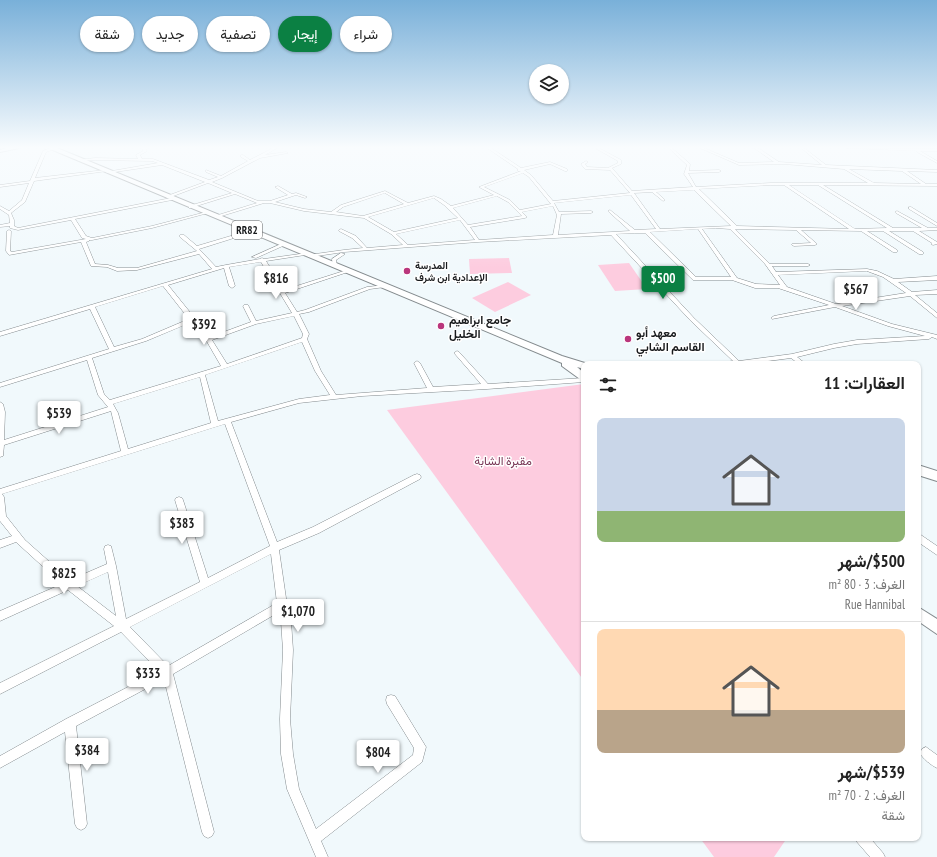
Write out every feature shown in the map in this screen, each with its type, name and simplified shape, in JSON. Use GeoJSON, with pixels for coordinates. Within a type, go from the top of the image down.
{"type":"FeatureCollection","features":[{"type":"Feature","properties":{"kind":"main road","name":"RR82"},"geometry":{"type":"LineString","coordinates":[[146,188],[558,358],[581,365]]}},
{"type":"Feature","properties":{"kind":"main road"},"geometry":{"type":"LineString","coordinates":[[558,358],[581,377]]}},
{"type":"Feature","properties":{"kind":"main road"},"geometry":{"type":"LineString","coordinates":[[921,471],[937,476]]}},
{"type":"Feature","properties":{"kind":"street"},"geometry":{"type":"LineString","coordinates":[[10,212],[24,201],[29,188]]}},
{"type":"Feature","properties":{"kind":"street"},"geometry":{"type":"LineString","coordinates":[[193,188],[169,198],[7,231],[8,251],[11,254],[83,241],[152,227],[206,213]]}},
{"type":"Feature","properties":{"kind":"street"},"geometry":{"type":"LineString","coordinates":[[223,188],[257,202],[270,202],[304,210],[363,217],[393,233],[407,246]]}},
{"type":"Feature","properties":{"kind":"street"},"geometry":{"type":"LineString","coordinates":[[279,188],[291,195]]}},
{"type":"Feature","properties":{"kind":"street"},"geometry":{"type":"LineString","coordinates":[[467,226],[525,218],[525,216],[509,201],[485,188]]}},
{"type":"Feature","properties":{"kind":"street"},"geometry":{"type":"LineString","coordinates":[[540,188],[553,204],[558,213],[559,220],[555,237]]}},
{"type":"Feature","properties":{"kind":"street"},"geometry":{"type":"LineString","coordinates":[[627,188],[659,230]]}},
{"type":"Feature","properties":{"kind":"street"},"geometry":{"type":"LineString","coordinates":[[520,211],[553,204],[631,193],[695,188],[768,265],[786,288]]}},
{"type":"Feature","properties":{"kind":"street"},"geometry":{"type":"LineString","coordinates":[[790,188],[854,230]]}},
{"type":"Feature","properties":{"kind":"street"},"geometry":{"type":"LineString","coordinates":[[824,188],[893,230]]}},
{"type":"Feature","properties":{"kind":"street"},"geometry":{"type":"LineString","coordinates":[[653,191],[664,200]]}},
{"type":"Feature","properties":{"kind":"street"},"geometry":{"type":"LineString","coordinates":[[332,213],[342,206],[385,192],[407,204]]}},
{"type":"Feature","properties":{"kind":"street"},"geometry":{"type":"LineString","coordinates":[[190,207],[235,193]]}},
{"type":"Feature","properties":{"kind":"street"},"geometry":{"type":"LineString","coordinates":[[270,202],[298,194],[305,197]]}},
{"type":"Feature","properties":{"kind":"street"},"geometry":{"type":"LineString","coordinates":[[449,208],[498,195]]}},
{"type":"Feature","properties":{"kind":"street"},"geometry":{"type":"LineString","coordinates":[[363,217],[434,197],[449,208],[467,226],[478,241]]}},
{"type":"Feature","properties":{"kind":"street"},"geometry":{"type":"LineString","coordinates":[[216,217],[264,202]]}},
{"type":"Feature","properties":{"kind":"street"},"geometry":{"type":"LineString","coordinates":[[1,208],[10,212],[13,216],[13,228],[18,229]]}},
{"type":"Feature","properties":{"kind":"street"},"geometry":{"type":"LineString","coordinates":[[910,208],[937,225]]}},
{"type":"Feature","properties":{"kind":"street"},"geometry":{"type":"LineString","coordinates":[[610,211],[634,232]]}},
{"type":"Feature","properties":{"kind":"street"},"geometry":{"type":"LineString","coordinates":[[558,213],[591,212]]}},
{"type":"Feature","properties":{"kind":"street"},"geometry":{"type":"LineString","coordinates":[[897,212],[927,229]]}},
{"type":"Feature","properties":{"kind":"street"},"geometry":{"type":"LineString","coordinates":[[72,218],[84,237],[97,238]]}},
{"type":"Feature","properties":{"kind":"street"},"geometry":{"type":"LineString","coordinates":[[393,233],[460,219]]}},
{"type":"Feature","properties":{"kind":"street"},"geometry":{"type":"LineString","coordinates":[[0,226],[12,224]]}},
{"type":"Feature","properties":{"kind":"street"},"geometry":{"type":"LineString","coordinates":[[311,256],[407,246],[700,228],[733,227],[798,230],[937,229]]}},
{"type":"Feature","properties":{"kind":"street"},"geometry":{"type":"LineString","coordinates":[[700,228],[734,279]]}},
{"type":"Feature","properties":{"kind":"street"},"geometry":{"type":"LineString","coordinates":[[915,229],[936,243],[933,244]]}},
{"type":"Feature","properties":{"kind":"street"},"geometry":{"type":"LineString","coordinates":[[341,230],[354,237],[367,250]]}},
{"type":"Feature","properties":{"kind":"street"},"geometry":{"type":"LineString","coordinates":[[794,245],[815,244],[798,230]]}},
{"type":"Feature","properties":{"kind":"street"},"geometry":{"type":"LineString","coordinates":[[862,230],[895,251]]}},
{"type":"Feature","properties":{"kind":"street"},"geometry":{"type":"LineString","coordinates":[[884,230],[921,253]]}},
{"type":"Feature","properties":{"kind":"street"},"geometry":{"type":"LineString","coordinates":[[196,248],[251,231]]}},
{"type":"Feature","properties":{"kind":"street"},"geometry":{"type":"LineString","coordinates":[[646,231],[695,279],[734,279],[755,286],[786,288],[890,325],[937,337]]}},
{"type":"Feature","properties":{"kind":"street"},"geometry":{"type":"LineString","coordinates":[[613,234],[692,319],[737,361]]}},
{"type":"Feature","properties":{"kind":"street"},"geometry":{"type":"LineString","coordinates":[[182,236],[196,248],[215,269]]}},
{"type":"Feature","properties":{"kind":"street"},"geometry":{"type":"LineString","coordinates":[[83,241],[93,264],[108,266],[117,270],[146,268],[200,252]]}},
{"type":"Feature","properties":{"kind":"street"},"geometry":{"type":"LineString","coordinates":[[0,334],[233,264],[284,245]]}},
{"type":"Feature","properties":{"kind":"street"},"geometry":{"type":"LineString","coordinates":[[233,264],[262,259],[357,251]]}},
{"type":"Feature","properties":{"kind":"street"},"geometry":{"type":"LineString","coordinates":[[335,266],[334,259],[347,253]]}},
{"type":"Feature","properties":{"kind":"street"},"geometry":{"type":"LineString","coordinates":[[262,259],[296,314],[306,334],[304,339],[318,371],[334,396]]}},
{"type":"Feature","properties":{"kind":"street"},"geometry":{"type":"LineString","coordinates":[[768,265],[808,265]]}},
{"type":"Feature","properties":{"kind":"street"},"geometry":{"type":"LineString","coordinates":[[226,266],[232,286]]}},
{"type":"Feature","properties":{"kind":"street"},"geometry":{"type":"LineString","coordinates":[[776,274],[866,270],[876,272],[909,293],[937,316]]}},
{"type":"Feature","properties":{"kind":"street"},"geometry":{"type":"LineString","coordinates":[[282,292],[349,271]]}},
{"type":"Feature","properties":{"kind":"street"},"geometry":{"type":"LineString","coordinates":[[892,281],[937,278]]}},
{"type":"Feature","properties":{"kind":"street"},"geometry":{"type":"LineString","coordinates":[[164,285],[209,339],[225,367]]}},
{"type":"Feature","properties":{"kind":"street"},"geometry":{"type":"LineString","coordinates":[[209,339],[254,324],[296,314],[369,288],[383,286]]}},
{"type":"Feature","properties":{"kind":"street"},"geometry":{"type":"LineString","coordinates":[[774,318],[880,297],[909,293],[937,292]]}},
{"type":"Feature","properties":{"kind":"street"},"geometry":{"type":"LineString","coordinates":[[92,306],[112,350]]}},
{"type":"Feature","properties":{"kind":"street"},"geometry":{"type":"LineString","coordinates":[[246,306],[254,324]]}},
{"type":"Feature","properties":{"kind":"street"},"geometry":{"type":"LineString","coordinates":[[0,385],[148,339],[193,319]]}},
{"type":"Feature","properties":{"kind":"street"},"geometry":{"type":"LineString","coordinates":[[754,361],[792,356],[857,342],[937,337]]}},
{"type":"Feature","properties":{"kind":"street"},"geometry":{"type":"LineString","coordinates":[[0,444],[304,339]]}},
{"type":"Feature","properties":{"kind":"street"},"geometry":{"type":"LineString","coordinates":[[457,353],[487,387]]}},
{"type":"Feature","properties":{"kind":"street"},"geometry":{"type":"LineString","coordinates":[[792,356],[799,361]]}},
{"type":"Feature","properties":{"kind":"street"},"geometry":{"type":"LineString","coordinates":[[89,357],[101,395],[111,405],[125,452]]}},
{"type":"Feature","properties":{"kind":"street"},"geometry":{"type":"LineString","coordinates":[[417,363],[431,390]]}},
{"type":"Feature","properties":{"kind":"street"},"geometry":{"type":"LineString","coordinates":[[202,374],[215,425]]}},
{"type":"Feature","properties":{"kind":"street"},"geometry":{"type":"LineString","coordinates":[[0,492],[125,452],[299,401],[334,396],[487,387],[581,379]]}},
{"type":"Feature","properties":{"kind":"street"},"geometry":{"type":"LineString","coordinates":[[0,404],[0,454]]}},
{"type":"Feature","properties":{"kind":"street"},"geometry":{"type":"LineString","coordinates":[[227,421],[276,548],[282,605],[286,621],[288,650],[284,719],[287,754],[293,789],[322,857]]}},
{"type":"Feature","properties":{"kind":"street"},"geometry":{"type":"LineString","coordinates":[[0,689],[276,548],[316,530],[417,477]]}},
{"type":"Feature","properties":{"kind":"street"},"geometry":{"type":"LineString","coordinates":[[0,497],[2,517],[18,538],[69,585],[123,627],[167,672],[208,832]]}},
{"type":"Feature","properties":{"kind":"street"},"geometry":{"type":"LineString","coordinates":[[179,500],[205,584]]}},
{"type":"Feature","properties":{"kind":"street"},"geometry":{"type":"LineString","coordinates":[[0,544],[18,538]]}},
{"type":"Feature","properties":{"kind":"street"},"geometry":{"type":"LineString","coordinates":[[921,539],[937,551]]}},
{"type":"Feature","properties":{"kind":"street"},"geometry":{"type":"LineString","coordinates":[[108,549],[123,627]]}},
{"type":"Feature","properties":{"kind":"street"},"geometry":{"type":"LineString","coordinates":[[0,616],[112,566]]}},
{"type":"Feature","properties":{"kind":"street"},"geometry":{"type":"LineString","coordinates":[[0,762],[167,672],[282,605]]}},
{"type":"Feature","properties":{"kind":"street"},"geometry":{"type":"LineString","coordinates":[[921,614],[935,621]]}},
{"type":"Feature","properties":{"kind":"street"},"geometry":{"type":"LineString","coordinates":[[315,838],[418,758],[420,747],[391,700]]}},
{"type":"Feature","properties":{"kind":"street"},"geometry":{"type":"LineString","coordinates":[[70,723],[81,824]]}},
{"type":"Feature","properties":{"kind":"street"},"geometry":{"type":"LineString","coordinates":[[926,753],[937,762]]}},
{"type":"Feature","properties":{"kind":"street"},"geometry":{"type":"LineString","coordinates":[[864,841],[879,857]]}},
{"type":"Feature","properties":{"kind":"green space"},"geometry":{"type":"Polygon","coordinates":[[[509,258],[512,273],[470,274],[469,259],[509,258]]]}},
{"type":"Feature","properties":{"kind":"green space"},"geometry":{"type":"Polygon","coordinates":[[[629,263],[647,289],[615,291],[598,265],[629,263]]]}},
{"type":"Feature","properties":{"kind":"green space"},"geometry":{"type":"Polygon","coordinates":[[[508,282],[531,295],[495,312],[472,298],[508,282]]]}},
{"type":"Feature","properties":{"kind":"green space","name":"مقبرة الشابة"},"geometry":{"type":"Polygon","coordinates":[[[581,384],[581,677],[387,410],[581,384]]]}},
{"type":"Feature","properties":{"kind":"green space"},"geometry":{"type":"Polygon","coordinates":[[[702,841],[785,841],[774,857],[714,857],[702,841]]]}},
{"type":"Feature","properties":{"kind":"place","name":"المدرسة الإعدادية ابن شرف"},"geometry":{"type":"Point","coordinates":[407,271]}},
{"type":"Feature","properties":{"kind":"place","name":"جامع ابراهيم الخليل"},"geometry":{"type":"Point","coordinates":[441,326]}},
{"type":"Feature","properties":{"kind":"place","name":"معهد أبو القاسم الشابي"},"geometry":{"type":"Point","coordinates":[628,339]}}]}
